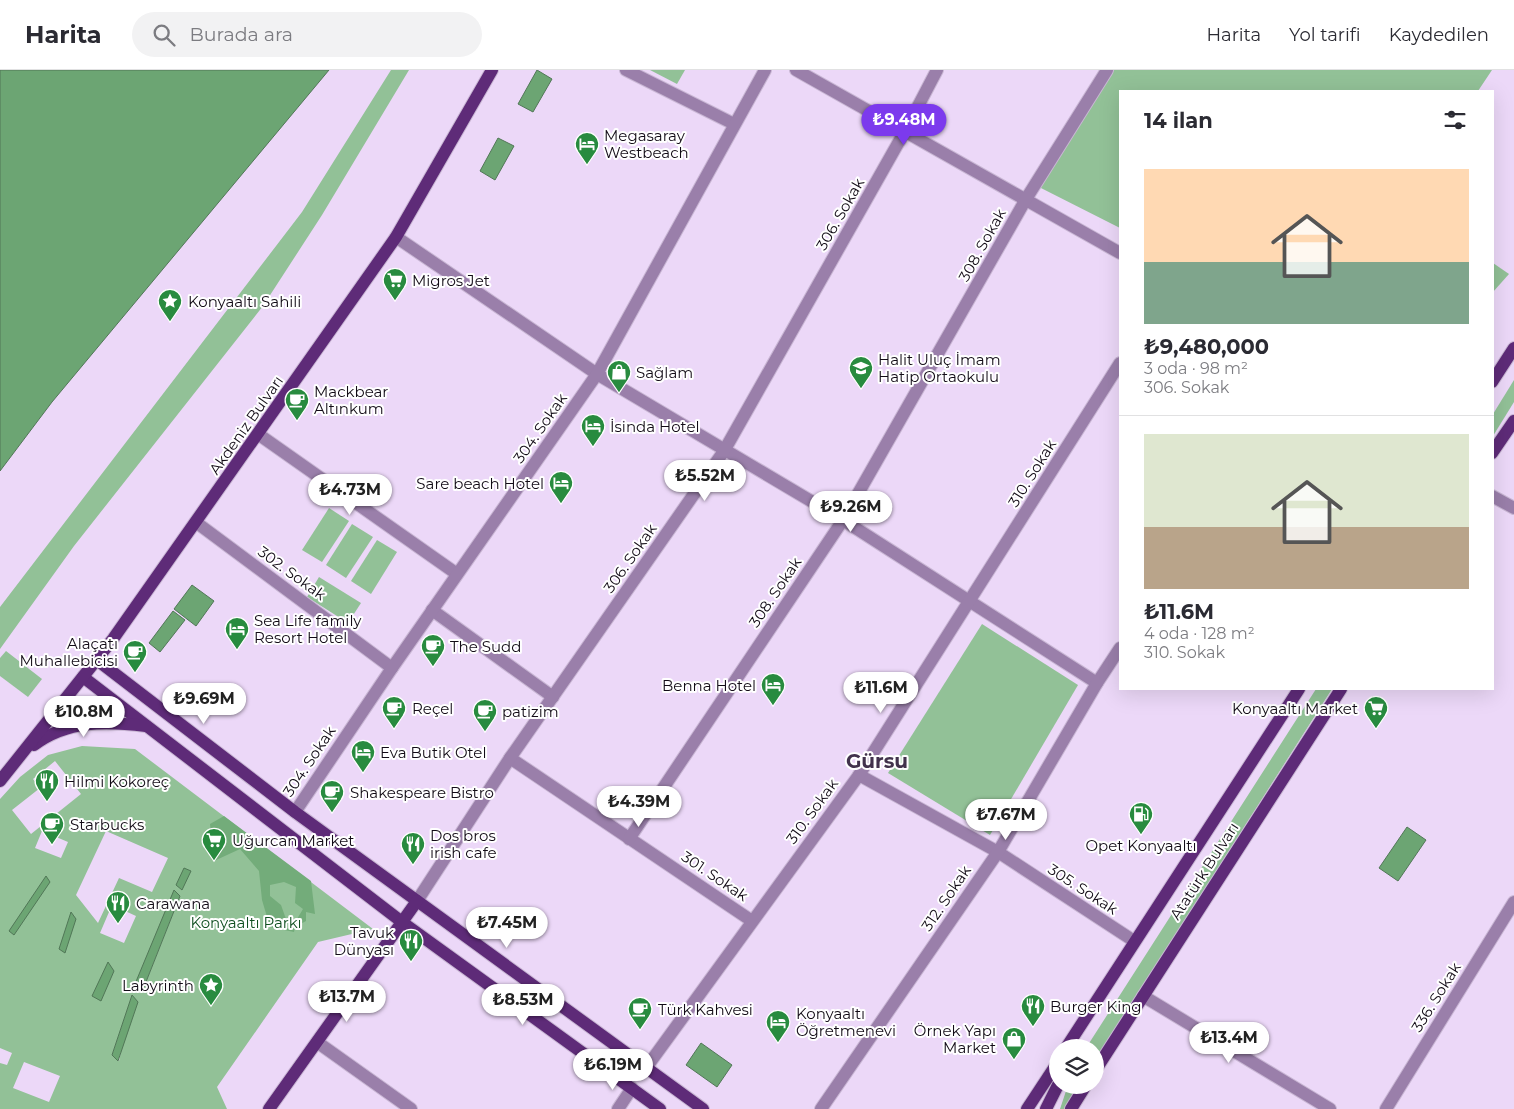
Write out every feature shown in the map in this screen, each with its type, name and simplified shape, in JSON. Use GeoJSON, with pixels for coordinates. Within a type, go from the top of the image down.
{"type":"FeatureCollection","features":[{"type":"Feature","properties":{"kind":"main road","name":"Akdeniz Bulvarı"},"geometry":{"type":"LineString","coordinates":[[0,781],[97,660],[197,523],[396,237],[492,70]]}},
{"type":"Feature","properties":{"kind":"main road"},"geometry":{"type":"LineString","coordinates":[[1494,379],[1514,348]]}},
{"type":"Feature","properties":{"kind":"main road"},"geometry":{"type":"LineString","coordinates":[[1494,450],[1514,421]]}},
{"type":"Feature","properties":{"kind":"main road"},"geometry":{"type":"LineString","coordinates":[[97,660],[295,812],[703,1109]]}},
{"type":"Feature","properties":{"kind":"main road"},"geometry":{"type":"LineString","coordinates":[[83,677],[402,922],[660,1109]]}},
{"type":"Feature","properties":{"kind":"main road","name":"Atatürk Bulvarı"},"geometry":{"type":"LineString","coordinates":[[1073,1039],[1134,941],[1298,690]]}},
{"type":"Feature","properties":{"kind":"main road","name":"Atatürk Bulvarı"},"geometry":{"type":"LineString","coordinates":[[1104,1057],[1340,690]]}},
{"type":"Feature","properties":{"kind":"main road"},"geometry":{"type":"LineString","coordinates":[[22,754],[45,737],[63,729],[100,722],[148,726]]}},
{"type":"Feature","properties":{"kind":"main road"},"geometry":{"type":"LineString","coordinates":[[282,830],[295,812]]}},
{"type":"Feature","properties":{"kind":"main road","name":"306. Sokak"},"geometry":{"type":"LineString","coordinates":[[269,1109],[417,901]]}},
{"type":"Feature","properties":{"kind":"main road"},"geometry":{"type":"LineString","coordinates":[[1027,1109],[1049,1076]]}},
{"type":"Feature","properties":{"kind":"main road"},"geometry":{"type":"LineString","coordinates":[[1046,1109],[1054,1094]]}},
{"type":"Feature","properties":{"kind":"main road"},"geometry":{"type":"LineString","coordinates":[[1071,1109],[1080,1094]]}},
{"type":"Feature","properties":{"kind":"street"},"geometry":{"type":"LineString","coordinates":[[626,70],[734,124]]}},
{"type":"Feature","properties":{"kind":"street","name":"304. Sokak"},"geometry":{"type":"LineString","coordinates":[[295,812],[392,668],[597,374],[765,70]]}},
{"type":"Feature","properties":{"kind":"street"},"geometry":{"type":"LineString","coordinates":[[796,70],[1119,253]]}},
{"type":"Feature","properties":{"kind":"street","name":"306. Sokak"},"geometry":{"type":"LineString","coordinates":[[417,901],[510,758],[724,451],[905,131],[937,70]]}},
{"type":"Feature","properties":{"kind":"street","name":"308. Sokak"},"geometry":{"type":"LineString","coordinates":[[629,838],[843,520],[1026,199],[1108,70]]}},
{"type":"Feature","properties":{"kind":"street"},"geometry":{"type":"LineString","coordinates":[[396,237],[597,374],[843,520],[1097,683]]}},
{"type":"Feature","properties":{"kind":"street","name":"310. Sokak"},"geometry":{"type":"LineString","coordinates":[[646,1068],[859,775],[1119,365]]}},
{"type":"Feature","properties":{"kind":"street"},"geometry":{"type":"LineString","coordinates":[[258,434],[457,574]]}},
{"type":"Feature","properties":{"kind":"street"},"geometry":{"type":"LineString","coordinates":[[1494,497],[1514,508]]}},
{"type":"Feature","properties":{"kind":"street","name":"302. Sokak"},"geometry":{"type":"LineString","coordinates":[[197,523],[392,668]]}},
{"type":"Feature","properties":{"kind":"street"},"geometry":{"type":"LineString","coordinates":[[432,610],[553,696]]}},
{"type":"Feature","properties":{"kind":"street","name":"312. Sokak"},"geometry":{"type":"LineString","coordinates":[[821,1109],[998,852],[1097,683],[1119,650]]}},
{"type":"Feature","properties":{"kind":"street","name":"301. Sokak"},"geometry":{"type":"LineString","coordinates":[[510,758],[752,921]]}},
{"type":"Feature","properties":{"kind":"street","name":"305. Sokak"},"geometry":{"type":"LineString","coordinates":[[859,775],[998,852],[1134,941]]}},
{"type":"Feature","properties":{"kind":"street","name":"336. Sokak"},"geometry":{"type":"LineString","coordinates":[[1386,1109],[1514,902]]}},
{"type":"Feature","properties":{"kind":"street"},"geometry":{"type":"LineString","coordinates":[[1143,996],[1330,1109]]}},
{"type":"Feature","properties":{"kind":"street"},"geometry":{"type":"LineString","coordinates":[[317,1042],[411,1109]]}},
{"type":"Feature","properties":{"kind":"street"},"geometry":{"type":"LineString","coordinates":[[618,1109],[632,1088]]}},
{"type":"Feature","properties":{"kind":"green space"},"geometry":{"type":"Polygon","coordinates":[[[391,70],[409,70],[322,215],[263,306],[74,546],[0,649],[0,607],[302,212],[391,70]]]}},
{"type":"Feature","properties":{"kind":"green space"},"geometry":{"type":"Polygon","coordinates":[[[650,70],[685,70],[677,84],[650,70]]]}},
{"type":"Feature","properties":{"kind":"green space"},"geometry":{"type":"Polygon","coordinates":[[[1107,70],[1492,70],[1479,90],[1119,90],[1119,227],[1035,185],[1107,70]]]}},
{"type":"Feature","properties":{"kind":"green space"},"geometry":{"type":"Polygon","coordinates":[[[1494,264],[1509,274],[1494,291],[1494,264]]]}},
{"type":"Feature","properties":{"kind":"green space"},"geometry":{"type":"Polygon","coordinates":[[[1514,380],[1514,402],[1494,434],[1494,412],[1514,380]]]}},
{"type":"Feature","properties":{"kind":"green space"},"geometry":{"type":"Polygon","coordinates":[[[329,508],[349,521],[322,562],[302,550],[329,508]]]}},
{"type":"Feature","properties":{"kind":"green space"},"geometry":{"type":"Polygon","coordinates":[[[352,524],[373,537],[346,578],[326,565],[352,524]]]}},
{"type":"Feature","properties":{"kind":"green space"},"geometry":{"type":"Polygon","coordinates":[[[377,540],[397,552],[371,594],[351,581],[377,540]]]}},
{"type":"Feature","properties":{"kind":"green space"},"geometry":{"type":"Polygon","coordinates":[[[319,577],[361,603],[348,623],[307,597],[319,577]]]}},
{"type":"Feature","properties":{"kind":"green space"},"geometry":{"type":"Polygon","coordinates":[[[982,624],[1078,685],[990,835],[888,773],[982,624]]]}},
{"type":"Feature","properties":{"kind":"green space"},"geometry":{"type":"Polygon","coordinates":[[[6,651],[42,679],[28,697],[0,676],[0,658],[6,651]]]}},
{"type":"Feature","properties":{"kind":"green space"},"geometry":{"type":"Polygon","coordinates":[[[1315,690],[1331,690],[1104,1047],[1104,1039],[1092,1039],[1315,690]]]}},
{"type":"Feature","properties":{"kind":"green space","name":"Konyaaltı Parkı"},"geometry":{"type":"Polygon","coordinates":[[[82,746],[135,749],[373,929],[318,942],[217,1087],[227,1109],[0,1109],[0,1063],[7,1065],[12,1053],[0,1048],[0,799],[20,777],[48,755],[82,746]],[[55,761],[33,779],[40,788],[12,810],[31,834],[81,794],[55,761]],[[42,831],[35,848],[61,858],[68,842],[42,831]],[[106,831],[76,895],[98,923],[119,878],[152,892],[168,858],[106,831]],[[174,891],[142,992],[180,896],[174,891]],[[112,905],[100,933],[124,943],[136,916],[112,905]],[[133,995],[112,1055],[119,1061],[133,995]],[[24,1062],[13,1088],[49,1102],[60,1076],[24,1062]]]}},
{"type":"Feature","properties":{"kind":"green space"},"geometry":{"type":"Polygon","coordinates":[[[1065,1094],[1074,1094],[1064,1109],[1060,1109],[1065,1094]]]}},
{"type":"Feature","properties":{"kind":"shaded area"},"geometry":{"type":"Polygon","coordinates":[[[0,70],[329,70],[52,402],[0,471],[0,70]]]}},
{"type":"Feature","properties":{"kind":"shaded area"},"geometry":{"type":"Polygon","coordinates":[[[537,70],[552,79],[533,112],[518,104],[537,70]]]}},
{"type":"Feature","properties":{"kind":"shaded area"},"geometry":{"type":"Polygon","coordinates":[[[498,138],[514,146],[495,180],[480,171],[498,138]]]}},
{"type":"Feature","properties":{"kind":"shaded area"},"geometry":{"type":"Polygon","coordinates":[[[192,585],[214,601],[196,626],[174,609],[192,585]]]}},
{"type":"Feature","properties":{"kind":"shaded area"},"geometry":{"type":"Polygon","coordinates":[[[173,611],[185,620],[160,652],[149,643],[173,611]]]}},
{"type":"Feature","properties":{"kind":"shaded area"},"geometry":{"type":"Polygon","coordinates":[[[224,816],[311,881],[315,914],[306,912],[306,921],[295,927],[294,932],[270,927],[262,900],[259,871],[240,849],[214,861],[210,824],[224,816]],[[284,882],[270,885],[270,896],[281,905],[286,919],[294,924],[303,909],[295,903],[296,887],[284,882]]]}},
{"type":"Feature","properties":{"kind":"shaded area"},"geometry":{"type":"Polygon","coordinates":[[[1407,827],[1426,840],[1398,881],[1379,868],[1407,827]]]}},
{"type":"Feature","properties":{"kind":"shaded area"},"geometry":{"type":"Polygon","coordinates":[[[184,868],[191,871],[182,890],[176,885],[184,868]]]}},
{"type":"Feature","properties":{"kind":"shaded area"},"geometry":{"type":"Polygon","coordinates":[[[46,876],[50,882],[14,935],[9,931],[46,876]]]}},
{"type":"Feature","properties":{"kind":"shaded area"},"geometry":{"type":"Polygon","coordinates":[[[174,890],[180,896],[142,992],[135,984],[174,890]]]}},
{"type":"Feature","properties":{"kind":"shaded area"},"geometry":{"type":"Polygon","coordinates":[[[71,912],[76,919],[65,953],[59,949],[71,912]]]}},
{"type":"Feature","properties":{"kind":"shaded area"},"geometry":{"type":"Polygon","coordinates":[[[108,962],[114,971],[101,1001],[92,996],[108,962]]]}},
{"type":"Feature","properties":{"kind":"shaded area"},"geometry":{"type":"Polygon","coordinates":[[[132,995],[138,1002],[118,1061],[112,1055],[132,995]]]}},
{"type":"Feature","properties":{"kind":"shaded area"},"geometry":{"type":"Polygon","coordinates":[[[701,1043],[732,1065],[717,1087],[686,1065],[701,1043]]]}},
{"type":"Feature","properties":{"kind":"place","name":"Megasaray Westbeach"},"geometry":{"type":"Point","coordinates":[587,165]}},
{"type":"Feature","properties":{"kind":"place","name":"Migros Jet"},"geometry":{"type":"Point","coordinates":[395,301]}},
{"type":"Feature","properties":{"kind":"place","name":"Konyaaltı Sahili"},"geometry":{"type":"Point","coordinates":[170,322]}},
{"type":"Feature","properties":{"kind":"place","name":"Halit Uluç İmam Hatip Ortaokulu"},"geometry":{"type":"Point","coordinates":[861,389]}},
{"type":"Feature","properties":{"kind":"place","name":"Sağlam"},"geometry":{"type":"Point","coordinates":[619,393]}},
{"type":"Feature","properties":{"kind":"place","name":"Mackbear Altınkum"},"geometry":{"type":"Point","coordinates":[297,421]}},
{"type":"Feature","properties":{"kind":"place","name":"İsinda Hotel"},"geometry":{"type":"Point","coordinates":[593,447]}},
{"type":"Feature","properties":{"kind":"place","name":"Sare beach Hotel"},"geometry":{"type":"Point","coordinates":[561,504]}},
{"type":"Feature","properties":{"kind":"place","name":"Sea Life family Resort Hotel"},"geometry":{"type":"Point","coordinates":[237,650]}},
{"type":"Feature","properties":{"kind":"place","name":"The Sudd"},"geometry":{"type":"Point","coordinates":[433,667]}},
{"type":"Feature","properties":{"kind":"place","name":"Alaçatı Muhallebicisi"},"geometry":{"type":"Point","coordinates":[135,673]}},
{"type":"Feature","properties":{"kind":"place","name":"Benna Hotel"},"geometry":{"type":"Point","coordinates":[773,706]}},
{"type":"Feature","properties":{"kind":"place","name":"Reçel"},"geometry":{"type":"Point","coordinates":[394,729]}},
{"type":"Feature","properties":{"kind":"place","name":"Konyaaltı Market"},"geometry":{"type":"Point","coordinates":[1376,729]}},
{"type":"Feature","properties":{"kind":"place","name":"patizim"},"geometry":{"type":"Point","coordinates":[485,732]}},
{"type":"Feature","properties":{"kind":"place","name":"Eva Butik Otel"},"geometry":{"type":"Point","coordinates":[363,773]}},
{"type":"Feature","properties":{"kind":"place","name":"Hilmi Kokoreç"},"geometry":{"type":"Point","coordinates":[47,802]}},
{"type":"Feature","properties":{"kind":"place","name":"Shakespeare Bistro"},"geometry":{"type":"Point","coordinates":[332,813]}},
{"type":"Feature","properties":{"kind":"place","name":"Opet Konyaaltı"},"geometry":{"type":"Point","coordinates":[1141,835]}},
{"type":"Feature","properties":{"kind":"place","name":"Starbucks"},"geometry":{"type":"Point","coordinates":[52,845]}},
{"type":"Feature","properties":{"kind":"place","name":"Uğurcan Market"},"geometry":{"type":"Point","coordinates":[214,861]}},
{"type":"Feature","properties":{"kind":"place","name":"Dos bros irish cafe"},"geometry":{"type":"Point","coordinates":[413,865]}},
{"type":"Feature","properties":{"kind":"place","name":"Carawana"},"geometry":{"type":"Point","coordinates":[118,924]}},
{"type":"Feature","properties":{"kind":"place","name":"Tavuk Dünyası"},"geometry":{"type":"Point","coordinates":[411,962]}},
{"type":"Feature","properties":{"kind":"place","name":"Labyrinth"},"geometry":{"type":"Point","coordinates":[211,1006]}},
{"type":"Feature","properties":{"kind":"place","name":"Burger King"},"geometry":{"type":"Point","coordinates":[1033,1027]}},
{"type":"Feature","properties":{"kind":"place","name":"Türk Kahvesi"},"geometry":{"type":"Point","coordinates":[640,1030]}},
{"type":"Feature","properties":{"kind":"place","name":"Konyaaltı Öğretmenevi"},"geometry":{"type":"Point","coordinates":[778,1043]}},
{"type":"Feature","properties":{"kind":"place","name":"Örnek Yapı Market"},"geometry":{"type":"Point","coordinates":[1014,1060]}},
{"type":"Feature","properties":{"kind":"district","name":"Gürsu"},"geometry":{"type":"Point","coordinates":[877,761]}}]}
